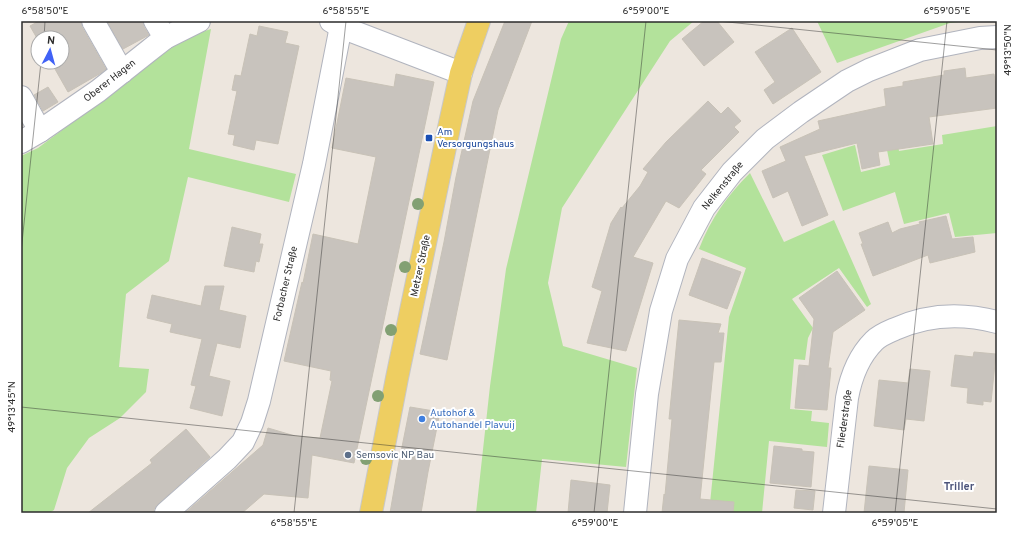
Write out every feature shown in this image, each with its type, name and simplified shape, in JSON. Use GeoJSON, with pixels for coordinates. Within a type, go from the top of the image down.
{"type":"FeatureCollection","features":[{"type":"Feature","properties":{"kind":"main road","name":"Metzer Straße"},"geometry":{"type":"LineString","coordinates":[[371,513],[397,378],[461,73],[479,21]]}},
{"type":"Feature","properties":{"kind":"street"},"geometry":{"type":"LineString","coordinates":[[93,21],[122,72]]}},
{"type":"Feature","properties":{"kind":"street","name":"Oberer Hagen"},"geometry":{"type":"LineString","coordinates":[[21,142],[40,131],[98,91],[122,72],[160,30],[198,21]]}},
{"type":"Feature","properties":{"kind":"street"},"geometry":{"type":"LineString","coordinates":[[338,23],[461,73]]}},
{"type":"Feature","properties":{"kind":"street","name":"Forbacher Straße"},"geometry":{"type":"LineString","coordinates":[[166,513],[227,460],[243,442],[252,423],[259,401],[314,164],[338,23]]}},
{"type":"Feature","properties":{"kind":"street","name":"Nelkenstraße"},"geometry":{"type":"LineString","coordinates":[[635,513],[647,394],[661,311],[677,259],[704,208],[732,172],[765,139],[801,112],[852,79],[869,70],[920,50],[997,36]]}},
{"type":"Feature","properties":{"kind":"street"},"geometry":{"type":"LineString","coordinates":[[21,97],[40,131]]}},
{"type":"Feature","properties":{"kind":"street","name":"Fliederstraße"},"geometry":{"type":"LineString","coordinates":[[834,513],[850,380],[857,364],[875,340],[885,333],[904,325],[930,318],[952,316],[977,317],[997,322]]}},
{"type":"Feature","properties":{"kind":"green space"},"geometry":{"type":"Polygon","coordinates":[[[569,21],[694,21],[670,41],[562,208],[548,283],[563,346],[637,368],[626,467],[542,459],[536,513],[476,513],[490,386],[506,269],[561,39],[569,21]]]}},
{"type":"Feature","properties":{"kind":"green space"},"geometry":{"type":"Polygon","coordinates":[[[817,21],[967,21],[950,23],[837,63],[817,21]]]}},
{"type":"Feature","properties":{"kind":"green space"},"geometry":{"type":"Polygon","coordinates":[[[211,29],[189,149],[296,174],[289,202],[188,177],[169,261],[126,294],[119,367],[149,369],[146,392],[120,418],[89,438],[67,468],[54,510],[49,513],[21,513],[21,156],[38,148],[177,43],[192,35],[211,29]]]}},
{"type":"Feature","properties":{"kind":"green space"},"geometry":{"type":"Polygon","coordinates":[[[997,126],[997,233],[955,237],[949,213],[904,224],[895,192],[843,211],[822,155],[855,145],[861,172],[890,165],[884,135],[896,133],[899,151],[943,144],[942,135],[997,126]]]}},
{"type":"Feature","properties":{"kind":"green space"},"geometry":{"type":"Polygon","coordinates":[[[750,173],[784,242],[834,220],[871,304],[867,307],[839,268],[792,299],[813,328],[808,338],[805,360],[794,359],[790,409],[812,411],[811,421],[829,423],[827,447],[769,441],[762,513],[709,513],[729,317],[746,268],[699,249],[714,217],[720,208],[750,173]]]}},
{"type":"Feature","properties":{"kind":"building"},"geometry":{"type":"Polygon","coordinates":[[[39,21],[81,21],[82,27],[106,69],[68,92],[56,70],[70,70],[70,30],[32,30],[30,26],[39,21]]]}},
{"type":"Feature","properties":{"kind":"building"},"geometry":{"type":"Polygon","coordinates":[[[107,21],[143,21],[144,27],[149,35],[123,49],[107,21]]]}},
{"type":"Feature","properties":{"kind":"building"},"geometry":{"type":"Polygon","coordinates":[[[505,21],[532,21],[498,110],[447,360],[420,354],[473,101],[505,21]]]}},
{"type":"Feature","properties":{"kind":"building"},"geometry":{"type":"Polygon","coordinates":[[[704,21],[717,21],[734,42],[704,66],[682,39],[704,21]]]}},
{"type":"Feature","properties":{"kind":"building"},"geometry":{"type":"Polygon","coordinates":[[[259,26],[288,32],[285,43],[299,46],[278,144],[256,140],[254,150],[233,145],[235,135],[228,134],[237,91],[232,90],[235,75],[241,76],[250,34],[257,36],[259,26]]]}},
{"type":"Feature","properties":{"kind":"building"},"geometry":{"type":"Polygon","coordinates":[[[792,28],[821,72],[773,104],[764,90],[775,82],[755,52],[792,28]]]}},
{"type":"Feature","properties":{"kind":"building"},"geometry":{"type":"Polygon","coordinates":[[[965,68],[966,78],[994,74],[997,92],[997,108],[929,117],[933,144],[878,152],[880,165],[862,169],[857,143],[804,156],[828,215],[802,226],[788,191],[773,198],[762,171],[786,161],[780,147],[820,129],[818,121],[886,106],[884,89],[903,86],[903,82],[944,75],[944,71],[965,68]]]}},
{"type":"Feature","properties":{"kind":"building"},"geometry":{"type":"Polygon","coordinates":[[[396,74],[434,82],[354,463],[312,455],[308,498],[264,494],[242,513],[185,513],[263,445],[268,428],[295,436],[320,438],[332,381],[330,380],[331,371],[284,361],[313,234],[358,244],[376,157],[332,148],[346,78],[394,87],[396,74]]]}},
{"type":"Feature","properties":{"kind":"building"},"geometry":{"type":"Polygon","coordinates":[[[48,87],[58,102],[43,111],[34,95],[48,87]]]}},
{"type":"Feature","properties":{"kind":"building"},"geometry":{"type":"Polygon","coordinates":[[[708,101],[721,114],[728,107],[741,121],[734,127],[739,132],[701,170],[706,174],[679,208],[666,201],[633,257],[653,263],[626,351],[587,343],[602,291],[592,287],[611,223],[621,207],[622,208],[640,186],[648,172],[643,169],[666,142],[708,101]]]}},
{"type":"Feature","properties":{"kind":"building"},"geometry":{"type":"Polygon","coordinates":[[[946,216],[952,239],[973,237],[975,252],[930,263],[928,255],[873,276],[861,244],[863,244],[859,233],[888,222],[892,233],[900,229],[920,224],[919,222],[946,216]]]}},
{"type":"Feature","properties":{"kind":"building"},"geometry":{"type":"Polygon","coordinates":[[[232,227],[261,234],[259,244],[263,244],[259,262],[256,261],[254,272],[224,266],[232,227]]]}},
{"type":"Feature","properties":{"kind":"building"},"geometry":{"type":"Polygon","coordinates":[[[702,258],[741,272],[727,309],[689,295],[702,258]]]}},
{"type":"Feature","properties":{"kind":"building"},"geometry":{"type":"Polygon","coordinates":[[[837,271],[865,310],[833,332],[828,368],[831,368],[827,410],[795,408],[799,365],[809,366],[814,319],[799,298],[837,271]]]}},
{"type":"Feature","properties":{"kind":"building"},"geometry":{"type":"Polygon","coordinates":[[[205,286],[224,286],[219,310],[246,316],[240,348],[217,343],[209,376],[230,381],[222,416],[190,408],[196,386],[191,385],[202,339],[170,332],[172,324],[147,318],[152,295],[201,306],[205,286]]]}},
{"type":"Feature","properties":{"kind":"building"},"geometry":{"type":"Polygon","coordinates":[[[679,320],[721,324],[718,333],[724,333],[721,362],[714,362],[700,499],[734,502],[733,513],[662,513],[672,419],[669,419],[679,320]]]}},
{"type":"Feature","properties":{"kind":"building"},"geometry":{"type":"Polygon","coordinates":[[[974,352],[996,354],[991,402],[983,401],[983,405],[967,403],[968,388],[951,386],[955,355],[973,357],[974,352]]]}},
{"type":"Feature","properties":{"kind":"building"},"geometry":{"type":"Polygon","coordinates":[[[910,369],[930,371],[924,421],[906,419],[904,430],[874,426],[879,380],[908,383],[910,369]]]}},
{"type":"Feature","properties":{"kind":"building"},"geometry":{"type":"Polygon","coordinates":[[[410,407],[440,412],[421,513],[390,513],[398,467],[410,407]]]}},
{"type":"Feature","properties":{"kind":"building"},"geometry":{"type":"Polygon","coordinates":[[[186,429],[210,457],[158,504],[154,509],[154,513],[88,513],[152,463],[150,460],[186,429]]]}},
{"type":"Feature","properties":{"kind":"building"},"geometry":{"type":"Polygon","coordinates":[[[774,446],[814,452],[811,487],[770,483],[774,446]]]}},
{"type":"Feature","properties":{"kind":"building"},"geometry":{"type":"Polygon","coordinates":[[[869,466],[908,470],[904,513],[864,513],[869,466]]]}},
{"type":"Feature","properties":{"kind":"building"},"geometry":{"type":"Polygon","coordinates":[[[571,480],[610,485],[607,513],[568,513],[571,480]]]}},
{"type":"Feature","properties":{"kind":"building"},"geometry":{"type":"Polygon","coordinates":[[[796,490],[815,491],[813,510],[794,508],[796,490]]]}},
{"type":"Feature","properties":{"kind":"place","name":"Am Versorgungshaus"},"geometry":{"type":"Point","coordinates":[429,138]}},
{"type":"Feature","properties":{"kind":"place","name":"Autohof & Autohandel Plavuij"},"geometry":{"type":"Point","coordinates":[422,419]}},
{"type":"Feature","properties":{"kind":"place","name":"Semsovic NP Bau"},"geometry":{"type":"Point","coordinates":[348,455]}},
{"type":"Feature","properties":{"kind":"district","name":"Triller"},"geometry":{"type":"Point","coordinates":[959,487]}}]}
